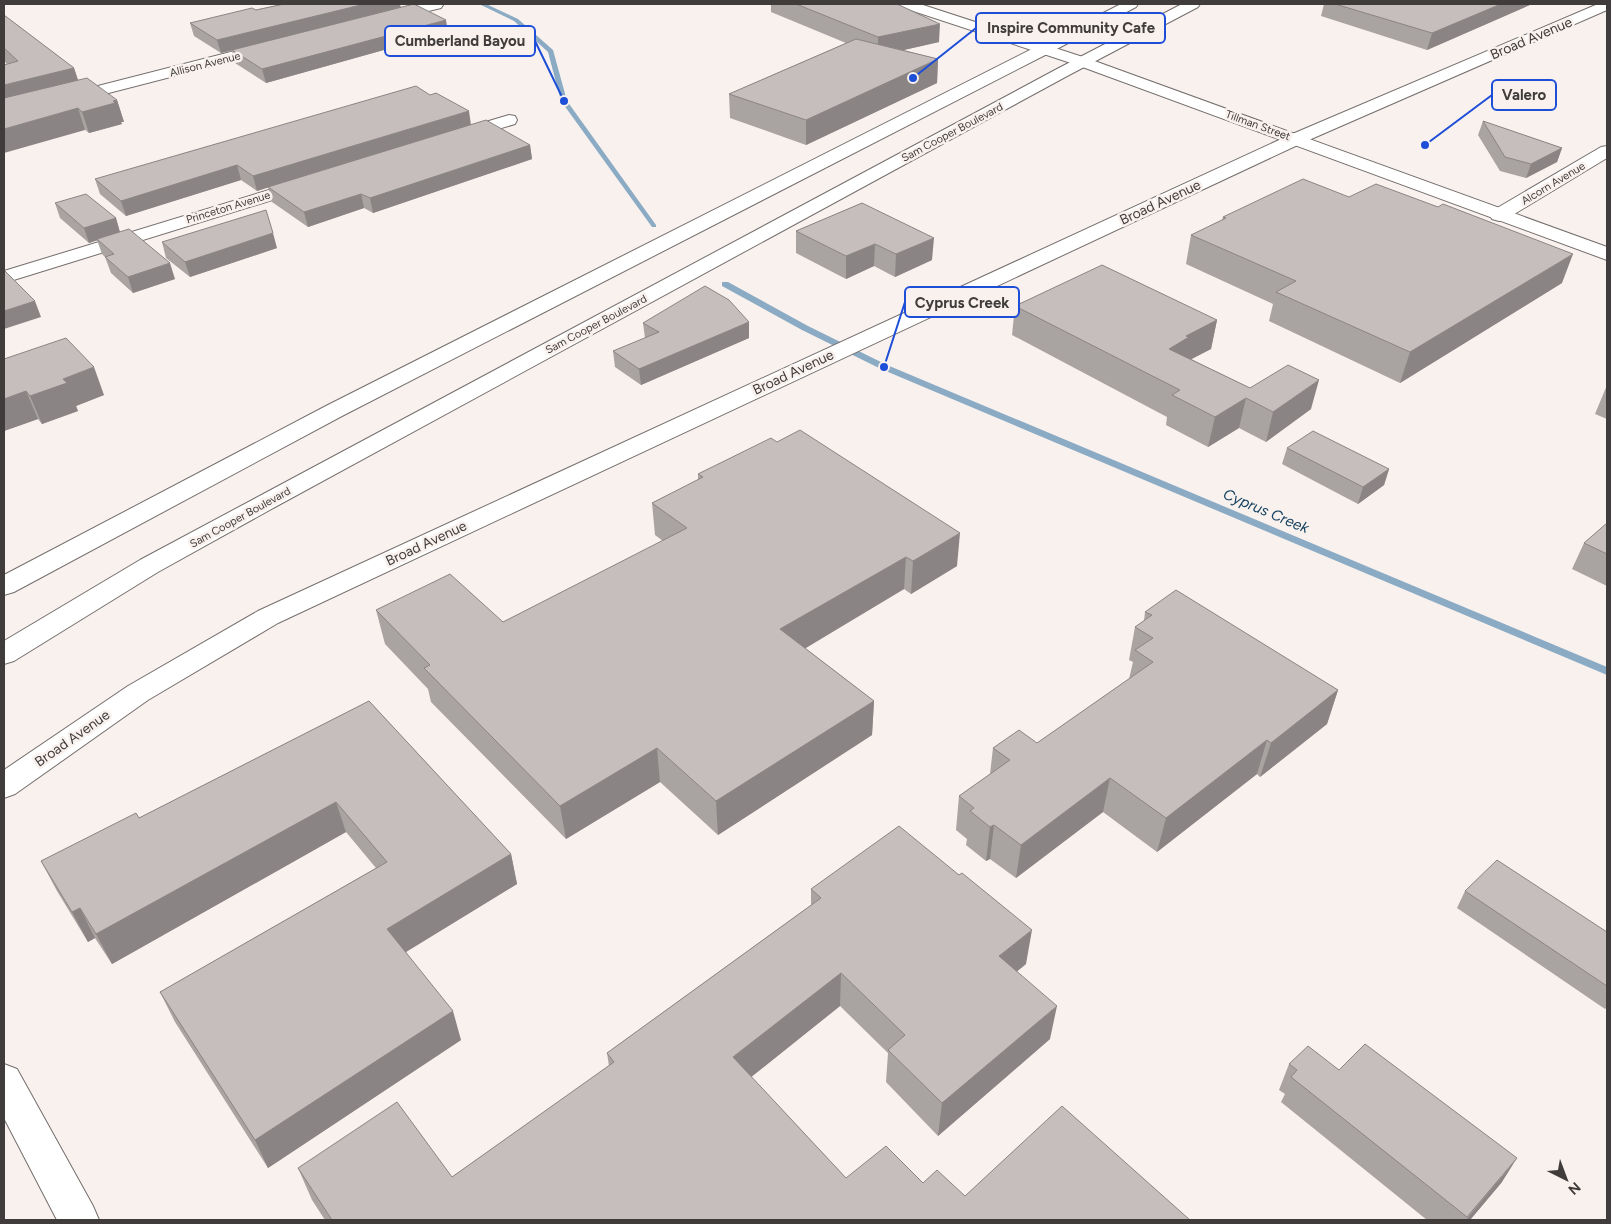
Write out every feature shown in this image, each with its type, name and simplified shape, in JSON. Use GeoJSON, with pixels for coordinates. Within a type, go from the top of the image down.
{"type":"FeatureCollection","features":[{"type":"Feature","properties":{"kind":"main road","name":"Tillman Street"},"geometry":{"type":"LineString","coordinates":[[906,4],[1083,62],[1296,138],[1607,254]]}},
{"type":"Feature","properties":{"kind":"main road"},"geometry":{"type":"LineString","coordinates":[[4,586],[334,410],[1046,49],[1131,4]]}},
{"type":"Feature","properties":{"kind":"main road","name":"Sam Cooper Boulevard"},"geometry":{"type":"LineString","coordinates":[[4,654],[106,591],[216,530],[1193,4]]}},
{"type":"Feature","properties":{"kind":"main road"},"geometry":{"type":"LineString","coordinates":[[369,22],[436,5]]}},
{"type":"Feature","properties":{"kind":"main road","name":"Broad Avenue"},"geometry":{"type":"LineString","coordinates":[[4,786],[138,693],[268,617],[1296,138],[1601,6]]}},
{"type":"Feature","properties":{"kind":"main road","name":"Allison Avenue"},"geometry":{"type":"LineString","coordinates":[[4,115],[283,44]]}},
{"type":"Feature","properties":{"kind":"main road"},"geometry":{"type":"LineString","coordinates":[[443,141],[509,120]]}},
{"type":"Feature","properties":{"kind":"main road","name":"Alcorn Avenue"},"geometry":{"type":"LineString","coordinates":[[1499,215],[1607,151]]}},
{"type":"Feature","properties":{"kind":"main road","name":"Princeton Avenue"},"geometry":{"type":"LineString","coordinates":[[4,277],[318,179]]}},
{"type":"Feature","properties":{"kind":"main road"},"geometry":{"type":"LineString","coordinates":[[4,1081],[79,1220]]}},
{"type":"Feature","properties":{"kind":"building"},"geometry":{"type":"Polygon","coordinates":[[[284,4],[365,4],[217,40],[190,23],[252,8],[256,10],[284,4]]]}},
{"type":"Feature","properties":{"kind":"building"},"geometry":{"type":"Polygon","coordinates":[[[414,4],[446,20],[262,69],[232,50],[414,4]]]}},
{"type":"Feature","properties":{"kind":"building"},"geometry":{"type":"Polygon","coordinates":[[[796,4],[897,4],[940,24],[878,37],[796,4]]]}},
{"type":"Feature","properties":{"kind":"building"},"geometry":{"type":"Polygon","coordinates":[[[1335,4],[1501,4],[1432,33],[1335,4]]]}},
{"type":"Feature","properties":{"kind":"building"},"geometry":{"type":"Polygon","coordinates":[[[4,15],[74,68],[4,85],[4,65],[18,61],[4,48],[4,15]]]}},
{"type":"Feature","properties":{"kind":"building"},"geometry":{"type":"Polygon","coordinates":[[[856,39],[938,59],[806,120],[729,94],[856,39]]]}},
{"type":"Feature","properties":{"kind":"building"},"geometry":{"type":"Polygon","coordinates":[[[87,78],[117,100],[113,101],[115,103],[82,112],[78,108],[4,129],[4,98],[87,78]]]}},
{"type":"Feature","properties":{"kind":"building"},"geometry":{"type":"Polygon","coordinates":[[[416,86],[430,95],[436,93],[469,111],[253,176],[237,165],[121,201],[95,179],[416,86]]]}},
{"type":"Feature","properties":{"kind":"building"},"geometry":{"type":"Polygon","coordinates":[[[486,120],[530,145],[370,198],[361,194],[304,212],[268,187],[486,120]]]}},
{"type":"Feature","properties":{"kind":"building"},"geometry":{"type":"Polygon","coordinates":[[[1483,121],[1562,148],[1531,164],[1505,157],[1483,121]]]}},
{"type":"Feature","properties":{"kind":"building"},"geometry":{"type":"Polygon","coordinates":[[[1303,179],[1349,197],[1376,184],[1438,207],[1443,204],[1573,254],[1410,352],[1276,292],[1296,281],[1191,235],[1226,218],[1223,217],[1303,179]]]}},
{"type":"Feature","properties":{"kind":"building"},"geometry":{"type":"Polygon","coordinates":[[[86,194],[116,218],[84,228],[55,203],[86,194]]]}},
{"type":"Feature","properties":{"kind":"building"},"geometry":{"type":"Polygon","coordinates":[[[862,203],[934,238],[896,254],[875,244],[846,256],[796,231],[862,203]]]}},
{"type":"Feature","properties":{"kind":"building"},"geometry":{"type":"Polygon","coordinates":[[[266,210],[273,233],[185,262],[162,242],[266,210]]]}},
{"type":"Feature","properties":{"kind":"building"},"geometry":{"type":"Polygon","coordinates":[[[129,229],[170,263],[128,277],[105,257],[114,254],[97,239],[129,229]]]}},
{"type":"Feature","properties":{"kind":"building"},"geometry":{"type":"Polygon","coordinates":[[[1102,265],[1217,320],[1186,336],[1189,337],[1169,349],[1250,388],[1288,365],[1319,380],[1273,412],[1246,398],[1215,417],[1172,395],[1180,390],[1015,306],[1102,265]]]}},
{"type":"Feature","properties":{"kind":"building"},"geometry":{"type":"Polygon","coordinates":[[[4,270],[35,301],[4,311],[4,270]]]}},
{"type":"Feature","properties":{"kind":"building"},"geometry":{"type":"Polygon","coordinates":[[[705,286],[729,300],[749,322],[639,369],[613,351],[659,332],[643,323],[705,286]]]}},
{"type":"Feature","properties":{"kind":"building"},"geometry":{"type":"Polygon","coordinates":[[[66,338],[94,367],[63,379],[67,383],[30,396],[26,391],[4,399],[4,359],[66,338]]]}},
{"type":"Feature","properties":{"kind":"building"},"geometry":{"type":"Polygon","coordinates":[[[800,430],[960,533],[913,561],[906,557],[780,629],[874,701],[716,801],[657,748],[560,806],[424,668],[430,665],[376,610],[450,574],[503,622],[687,528],[652,503],[703,477],[698,474],[771,438],[777,442],[800,430]]]}},
{"type":"Feature","properties":{"kind":"building"},"geometry":{"type":"Polygon","coordinates":[[[1313,431],[1389,469],[1363,487],[1287,448],[1313,431]]]}},
{"type":"Feature","properties":{"kind":"building"},"geometry":{"type":"Polygon","coordinates":[[[1607,523],[1607,554],[1584,543],[1607,523]]]}},
{"type":"Feature","properties":{"kind":"building"},"geometry":{"type":"Polygon","coordinates":[[[1176,590],[1338,690],[1271,743],[1267,740],[1166,818],[1110,778],[1021,845],[994,825],[990,827],[970,811],[974,808],[959,796],[1010,760],[993,748],[1019,730],[1037,743],[1153,662],[1135,650],[1153,638],[1135,627],[1152,615],[1145,612],[1176,590]]]}},
{"type":"Feature","properties":{"kind":"building"},"geometry":{"type":"Polygon","coordinates":[[[369,701],[511,854],[387,929],[453,1011],[255,1140],[160,992],[387,862],[336,802],[96,934],[80,908],[72,912],[41,861],[136,813],[139,818],[369,701]]]}},
{"type":"Feature","properties":{"kind":"building"},"geometry":{"type":"Polygon","coordinates":[[[899,826],[959,875],[962,873],[1032,930],[999,956],[1057,1006],[942,1103],[888,1050],[905,1035],[841,973],[733,1057],[846,1178],[886,1146],[923,1183],[937,1170],[965,1196],[1062,1106],[1190,1220],[332,1220],[298,1168],[397,1102],[452,1177],[614,1062],[607,1053],[821,898],[811,889],[899,826]]]}},
{"type":"Feature","properties":{"kind":"building"},"geometry":{"type":"Polygon","coordinates":[[[1497,860],[1607,932],[1607,986],[1465,891],[1497,860]]]}},
{"type":"Feature","properties":{"kind":"building"},"geometry":{"type":"Polygon","coordinates":[[[1365,1044],[1517,1158],[1467,1217],[1291,1077],[1297,1070],[1289,1064],[1308,1046],[1339,1070],[1365,1044]]]}},
{"type":"Feature","properties":{"kind":"waterway"},"geometry":{"type":"LineString","coordinates":[[482,4],[516,20],[551,51],[564,101],[654,226]]}},
{"type":"Feature","properties":{"kind":"waterway","name":"Cyprus Creek"},"geometry":{"type":"LineString","coordinates":[[725,284],[805,328],[884,367],[1607,671]]}},
{"type":"Feature","properties":{"kind":"place","name":"Inspire Community Cafe"},"geometry":{"type":"Point","coordinates":[913,78]}},
{"type":"Feature","properties":{"kind":"place","name":"Cumberland Bayou"},"geometry":{"type":"Point","coordinates":[564,101]}},
{"type":"Feature","properties":{"kind":"place","name":"Valero"},"geometry":{"type":"Point","coordinates":[1425,145]}},
{"type":"Feature","properties":{"kind":"place","name":"Cyprus Creek"},"geometry":{"type":"Point","coordinates":[884,367]}}]}
